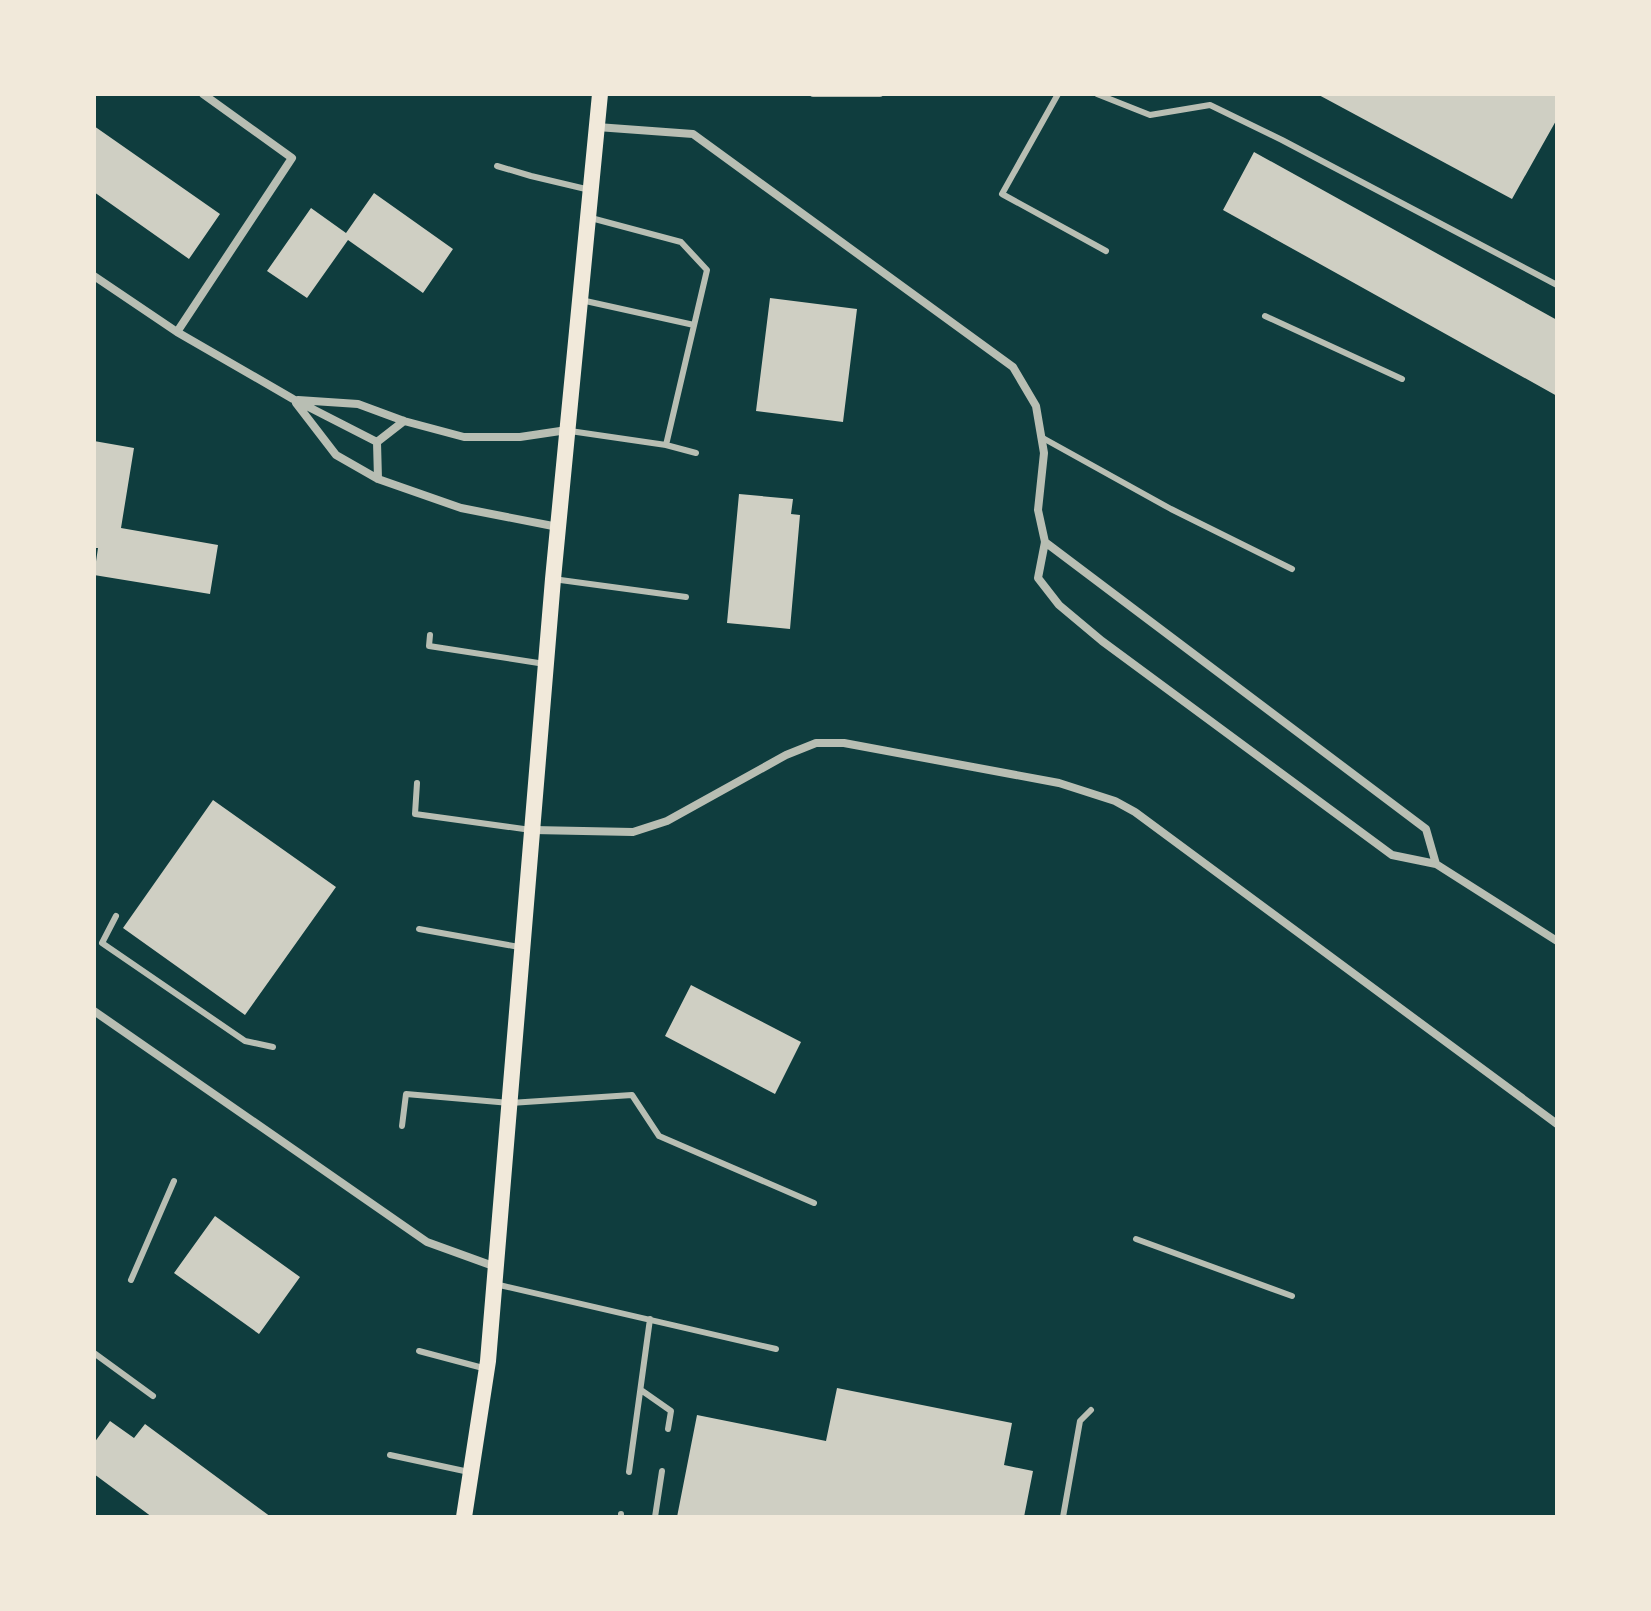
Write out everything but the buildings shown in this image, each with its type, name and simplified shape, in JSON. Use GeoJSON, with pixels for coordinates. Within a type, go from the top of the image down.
{"type":"FeatureCollection","features":[{"type":"Feature","properties":{"kind":"main road"},"geometry":{"type":"LineString","coordinates":[[464,1517],[487,1369],[496,1276],[553,579],[600,94]]}},
{"type":"Feature","properties":{"kind":"street"},"geometry":{"type":"LineString","coordinates":[[177,332],[292,158],[203,94]]}},
{"type":"Feature","properties":{"kind":"street"},"geometry":{"type":"LineString","coordinates":[[597,127],[693,134],[1013,367],[1036,406],[1044,453],[1038,510],[1045,542],[1038,578],[1059,605],[1102,641],[1392,855],[1436,864],[1557,941]]}},
{"type":"Feature","properties":{"kind":"street"},"geometry":{"type":"LineString","coordinates":[[94,276],[177,332],[293,399],[377,442]]}},
{"type":"Feature","properties":{"kind":"street"},"geometry":{"type":"LineString","coordinates":[[293,399],[358,404],[404,421],[464,437],[520,437],[567,430]]}},
{"type":"Feature","properties":{"kind":"street"},"geometry":{"type":"LineString","coordinates":[[293,399],[336,455],[378,479],[461,508],[558,527]]}},
{"type":"Feature","properties":{"kind":"street"},"geometry":{"type":"LineString","coordinates":[[377,442],[404,421]]}},
{"type":"Feature","properties":{"kind":"street"},"geometry":{"type":"LineString","coordinates":[[377,442],[378,479]]}},
{"type":"Feature","properties":{"kind":"street"},"geometry":{"type":"LineString","coordinates":[[1045,542],[1426,829],[1436,864]]}},
{"type":"Feature","properties":{"kind":"street"},"geometry":{"type":"LineString","coordinates":[[533,830],[633,832],[667,821],[786,755],[816,743],[844,743],[1059,783],[1115,801],[1135,812],[1557,1124]]}},
{"type":"Feature","properties":{"kind":"street"},"geometry":{"type":"LineString","coordinates":[[94,1011],[427,1242],[496,1276]]}},
{"type":"Feature","properties":{"kind":"lane"},"geometry":{"type":"LineString","coordinates":[[813,94],[880,94]]}},
{"type":"Feature","properties":{"kind":"lane"},"geometry":{"type":"LineString","coordinates":[[1058,94],[1002,194],[1106,251]]}},
{"type":"Feature","properties":{"kind":"lane"},"geometry":{"type":"LineString","coordinates":[[1097,94],[1150,115],[1210,105],[1557,285]]}},
{"type":"Feature","properties":{"kind":"lane"},"geometry":{"type":"LineString","coordinates":[[497,166],[590,190]]}},
{"type":"Feature","properties":{"kind":"lane"},"geometry":{"type":"LineString","coordinates":[[587,217],[681,242],[707,270],[666,445]]}},
{"type":"Feature","properties":{"kind":"lane"},"geometry":{"type":"LineString","coordinates":[[579,299],[694,325]]}},
{"type":"Feature","properties":{"kind":"lane"},"geometry":{"type":"LineString","coordinates":[[1265,316],[1402,379]]}},
{"type":"Feature","properties":{"kind":"lane"},"geometry":{"type":"LineString","coordinates":[[567,430],[666,445],[696,453]]}},
{"type":"Feature","properties":{"kind":"lane"},"geometry":{"type":"LineString","coordinates":[[1041,437],[1171,509],[1292,569]]}},
{"type":"Feature","properties":{"kind":"lane"},"geometry":{"type":"LineString","coordinates":[[553,579],[686,597]]}},
{"type":"Feature","properties":{"kind":"lane"},"geometry":{"type":"LineString","coordinates":[[430,635],[429,646],[546,664]]}},
{"type":"Feature","properties":{"kind":"lane"},"geometry":{"type":"LineString","coordinates":[[417,783],[415,814],[533,830]]}},
{"type":"Feature","properties":{"kind":"lane"},"geometry":{"type":"LineString","coordinates":[[116,916],[102,943],[245,1041],[273,1047]]}},
{"type":"Feature","properties":{"kind":"lane"},"geometry":{"type":"LineString","coordinates":[[419,929],[523,947]]}},
{"type":"Feature","properties":{"kind":"lane"},"geometry":{"type":"LineString","coordinates":[[402,1126],[406,1094],[510,1103],[632,1095],[659,1136],[814,1203]]}},
{"type":"Feature","properties":{"kind":"lane"},"geometry":{"type":"LineString","coordinates":[[131,1280],[174,1181]]}},
{"type":"Feature","properties":{"kind":"lane"},"geometry":{"type":"LineString","coordinates":[[1136,1239],[1292,1296]]}},
{"type":"Feature","properties":{"kind":"lane"},"geometry":{"type":"LineString","coordinates":[[496,1276],[650,1319],[776,1349]]}},
{"type":"Feature","properties":{"kind":"lane"},"geometry":{"type":"LineString","coordinates":[[629,1472],[650,1319]]}},
{"type":"Feature","properties":{"kind":"lane"},"geometry":{"type":"LineString","coordinates":[[419,1351],[487,1369]]}},
{"type":"Feature","properties":{"kind":"lane"},"geometry":{"type":"LineString","coordinates":[[94,1353],[153,1396]]}},
{"type":"Feature","properties":{"kind":"lane"},"geometry":{"type":"LineString","coordinates":[[641,1390],[671,1411],[668,1429]]}},
{"type":"Feature","properties":{"kind":"lane"},"geometry":{"type":"LineString","coordinates":[[1063,1517],[1080,1421],[1091,1410]]}},
{"type":"Feature","properties":{"kind":"lane"},"geometry":{"type":"LineString","coordinates":[[390,1455],[471,1472]]}},
{"type":"Feature","properties":{"kind":"lane"},"geometry":{"type":"LineString","coordinates":[[655,1517],[662,1471]]}}]}
